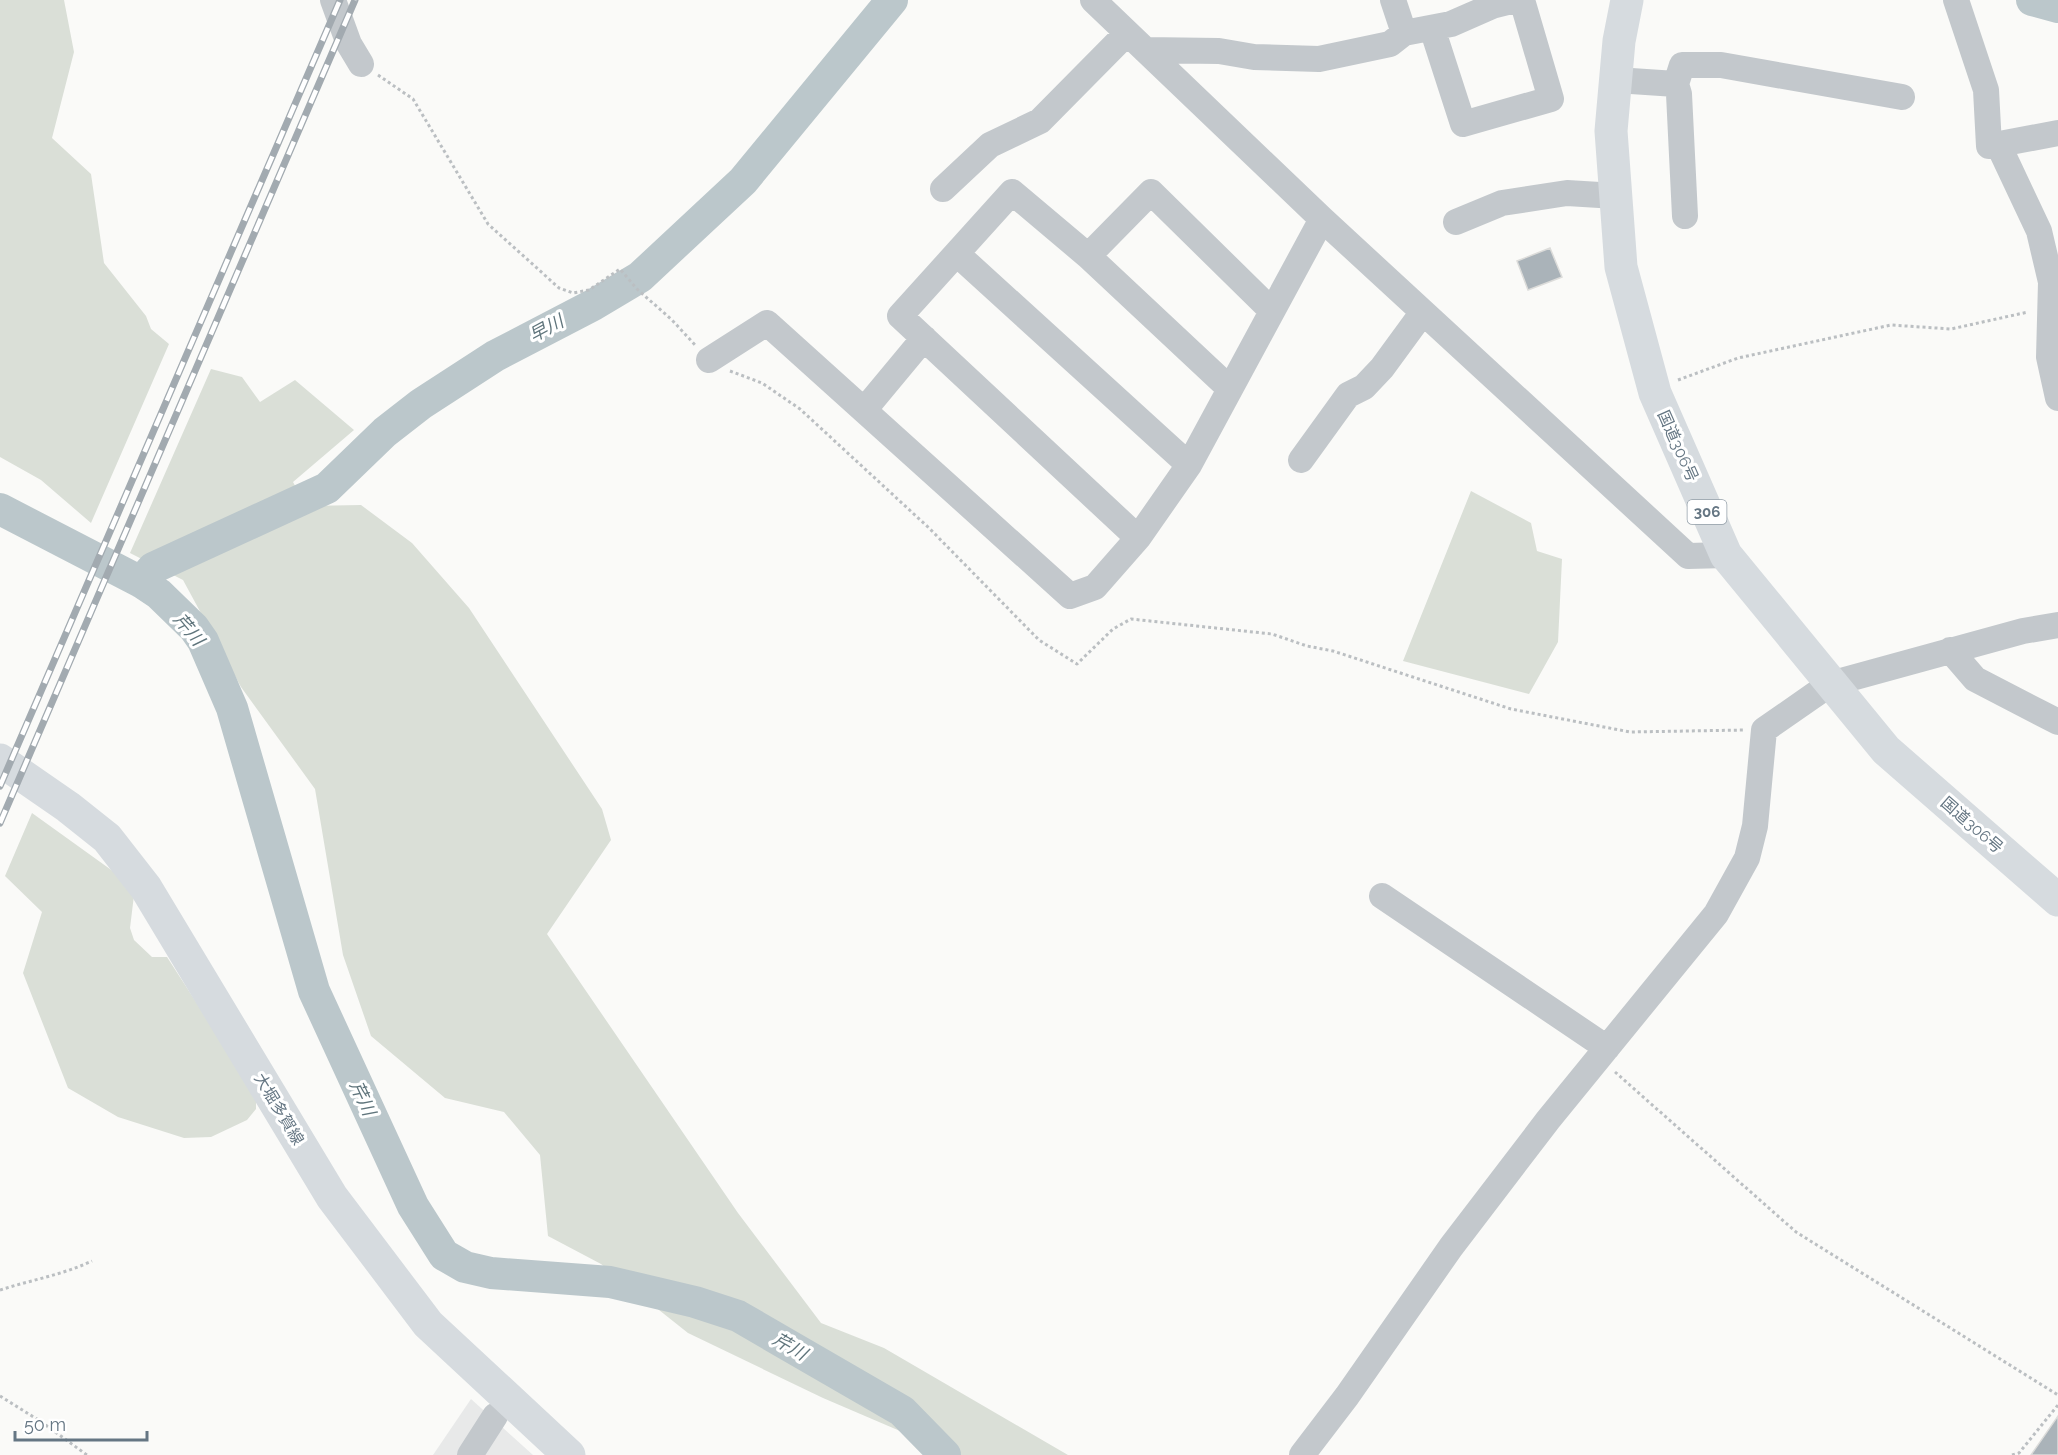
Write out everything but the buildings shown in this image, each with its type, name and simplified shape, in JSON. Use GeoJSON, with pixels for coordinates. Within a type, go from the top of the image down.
{"type":"FeatureCollection","features":[{"type":"Feature","properties":{"kind":"main road","name":"国道306号"},"geometry":{"type":"LineString","coordinates":[[1627,0],[1619,41],[1611,131],[1621,267],[1655,393],[1726,555],[1886,750],[2056,892]]}},
{"type":"Feature","properties":{"kind":"main road","name":"大堀多賀線"},"geometry":{"type":"LineString","coordinates":[[0,760],[68,807],[107,838],[146,888],[332,1197],[428,1324],[569,1455]]}},
{"type":"Feature","properties":{"kind":"street"},"geometry":{"type":"LineString","coordinates":[[333,0],[350,44],[361,64]]}},
{"type":"Feature","properties":{"kind":"street"},"geometry":{"type":"LineString","coordinates":[[1093,0],[1322,219],[1688,556],[1726,555]]}},
{"type":"Feature","properties":{"kind":"street"},"geometry":{"type":"LineString","coordinates":[[1393,0],[1404,33]]}},
{"type":"Feature","properties":{"kind":"street"},"geometry":{"type":"LineString","coordinates":[[943,189],[990,145],[1040,121],[1136,41],[1254,57],[1318,59],[1390,44],[1404,33],[1450,24],[1492,6],[1516,0]]}},
{"type":"Feature","properties":{"kind":"street"},"geometry":{"type":"LineString","coordinates":[[1432,28],[1463,124],[1551,99],[1522,0]]}},
{"type":"Feature","properties":{"kind":"street"},"geometry":{"type":"LineString","coordinates":[[1956,0],[1986,90],[1989,146],[2058,133]]}},
{"type":"Feature","properties":{"kind":"street"},"geometry":{"type":"LineString","coordinates":[[1685,216],[1679,94],[1676,84],[1682,65],[1721,65],[1902,96]]}},
{"type":"Feature","properties":{"kind":"street"},"geometry":{"type":"LineString","coordinates":[[1616,80],[1676,84]]}},
{"type":"Feature","properties":{"kind":"street"},"geometry":{"type":"LineString","coordinates":[[1998,144],[2039,231],[2053,290],[2049,357],[2058,398]]}},
{"type":"Feature","properties":{"kind":"street"},"geometry":{"type":"LineString","coordinates":[[1138,538],[900,316],[1012,192],[1088,256],[1229,388]]}},
{"type":"Feature","properties":{"kind":"street"},"geometry":{"type":"LineString","coordinates":[[1088,256],[1151,192],[1271,310]]}},
{"type":"Feature","properties":{"kind":"street"},"geometry":{"type":"LineString","coordinates":[[1456,222],[1502,203],[1567,193],[1616,196]]}},
{"type":"Feature","properties":{"kind":"street"},"geometry":{"type":"LineString","coordinates":[[709,360],[767,323],[1070,596],[1095,587],[1138,538],[1189,465],[1322,219]]}},
{"type":"Feature","properties":{"kind":"street"},"geometry":{"type":"LineString","coordinates":[[957,254],[1189,465]]}},
{"type":"Feature","properties":{"kind":"street"},"geometry":{"type":"LineString","coordinates":[[1301,460],[1348,395],[1364,387],[1370,381],[1423,312]]}},
{"type":"Feature","properties":{"kind":"street"},"geometry":{"type":"LineString","coordinates":[[865,409],[924,338]]}},
{"type":"Feature","properties":{"kind":"street"},"geometry":{"type":"LineString","coordinates":[[1302,1455],[1347,1396],[1451,1247],[1548,1120],[1716,914],[1747,858],[1755,826],[1764,730],[1830,684],[2023,631],[2058,625]]}},
{"type":"Feature","properties":{"kind":"street"},"geometry":{"type":"LineString","coordinates":[[1950,650],[1975,679],[2058,722]]}},
{"type":"Feature","properties":{"kind":"street"},"geometry":{"type":"LineString","coordinates":[[1382,896],[1603,1053]]}},
{"type":"Feature","properties":{"kind":"street"},"geometry":{"type":"LineString","coordinates":[[470,1455],[495,1416]]}},
{"type":"Feature","properties":{"kind":"path"},"geometry":{"type":"LineString","coordinates":[[361,64],[413,99],[488,224],[559,288],[573,293],[589,290],[620,269],[637,289],[672,320],[709,360],[720,368],[762,383],[800,408],[929,528],[1039,640],[1077,664],[1113,629],[1131,619],[1272,634],[1307,646],[1333,651],[1511,709],[1630,732],[1764,730]]}},
{"type":"Feature","properties":{"kind":"path"},"geometry":{"type":"LineString","coordinates":[[1675,381],[1738,358],[1891,325],[1951,328],[2053,290]]}},
{"type":"Feature","properties":{"kind":"path"},"geometry":{"type":"LineString","coordinates":[[1603,1053],[1796,1232],[2058,1395]]}},
{"type":"Feature","properties":{"kind":"path"},"geometry":{"type":"LineString","coordinates":[[0,1290],[69,1271],[92,1261]]}},
{"type":"Feature","properties":{"kind":"path"},"geometry":{"type":"LineString","coordinates":[[0,1396],[87,1455]]}},
{"type":"Feature","properties":{"kind":"path"},"geometry":{"type":"LineString","coordinates":[[2012,1455],[2019,1453],[2058,1405]]}},
{"type":"Feature","properties":{"kind":"shaded area"},"geometry":{"type":"Polygon","coordinates":[[[0,0],[64,0],[74,52],[52,138],[91,174],[104,263],[146,316],[151,329],[169,344],[91,523],[41,480],[0,457],[0,0]]]}},
{"type":"Feature","properties":{"kind":"shaded area"},"geometry":{"type":"Polygon","coordinates":[[[211,369],[242,377],[260,402],[295,380],[354,430],[293,482],[306,506],[361,505],[412,543],[469,608],[602,809],[611,840],[547,934],[738,1213],[821,1323],[884,1348],[1068,1455],[956,1455],[823,1398],[688,1333],[601,1264],[548,1236],[540,1155],[504,1112],[445,1098],[371,1036],[343,955],[315,789],[241,687],[183,580],[130,553],[211,369]]]}},
{"type":"Feature","properties":{"kind":"shaded area"},"geometry":{"type":"Polygon","coordinates":[[[1471,491],[1531,523],[1537,551],[1562,559],[1558,642],[1529,694],[1403,661],[1471,491]]]}},
{"type":"Feature","properties":{"kind":"shaded area"},"geometry":{"type":"Polygon","coordinates":[[[32,813],[135,887],[130,928],[134,940],[152,957],[167,957],[256,1095],[256,1109],[247,1120],[211,1137],[184,1138],[118,1117],[68,1088],[23,973],[42,912],[5,876],[32,813]]]}},
{"type":"Feature","properties":{"kind":"shaded area"},"geometry":{"type":"Polygon","coordinates":[[[471,1399],[533,1455],[433,1455],[471,1399]]]}},
{"type":"Feature","properties":{"kind":"waterway","name":"早川"},"geometry":{"type":"LineString","coordinates":[[141,582],[153,568],[327,488],[385,432],[421,404],[495,356],[593,305],[640,277],[743,181],[892,0]]}},
{"type":"Feature","properties":{"kind":"waterway","name":"早川"},"geometry":{"type":"LineString","coordinates":[[2032,0],[2058,7]]}},
{"type":"Feature","properties":{"kind":"waterway","name":"芹川"},"geometry":{"type":"LineString","coordinates":[[0,509],[141,582],[159,594],[194,628],[203,641],[232,708],[314,991],[413,1206],[444,1255],[465,1267],[491,1273],[610,1282],[695,1302],[738,1316],[902,1411],[945,1455]]}},
{"type":"Feature","properties":{"kind":"railway"},"geometry":{"type":"LineString","coordinates":[[0,786],[340,0]]}},
{"type":"Feature","properties":{"kind":"railway"},"geometry":{"type":"LineString","coordinates":[[0,823],[355,0]]}}]}
